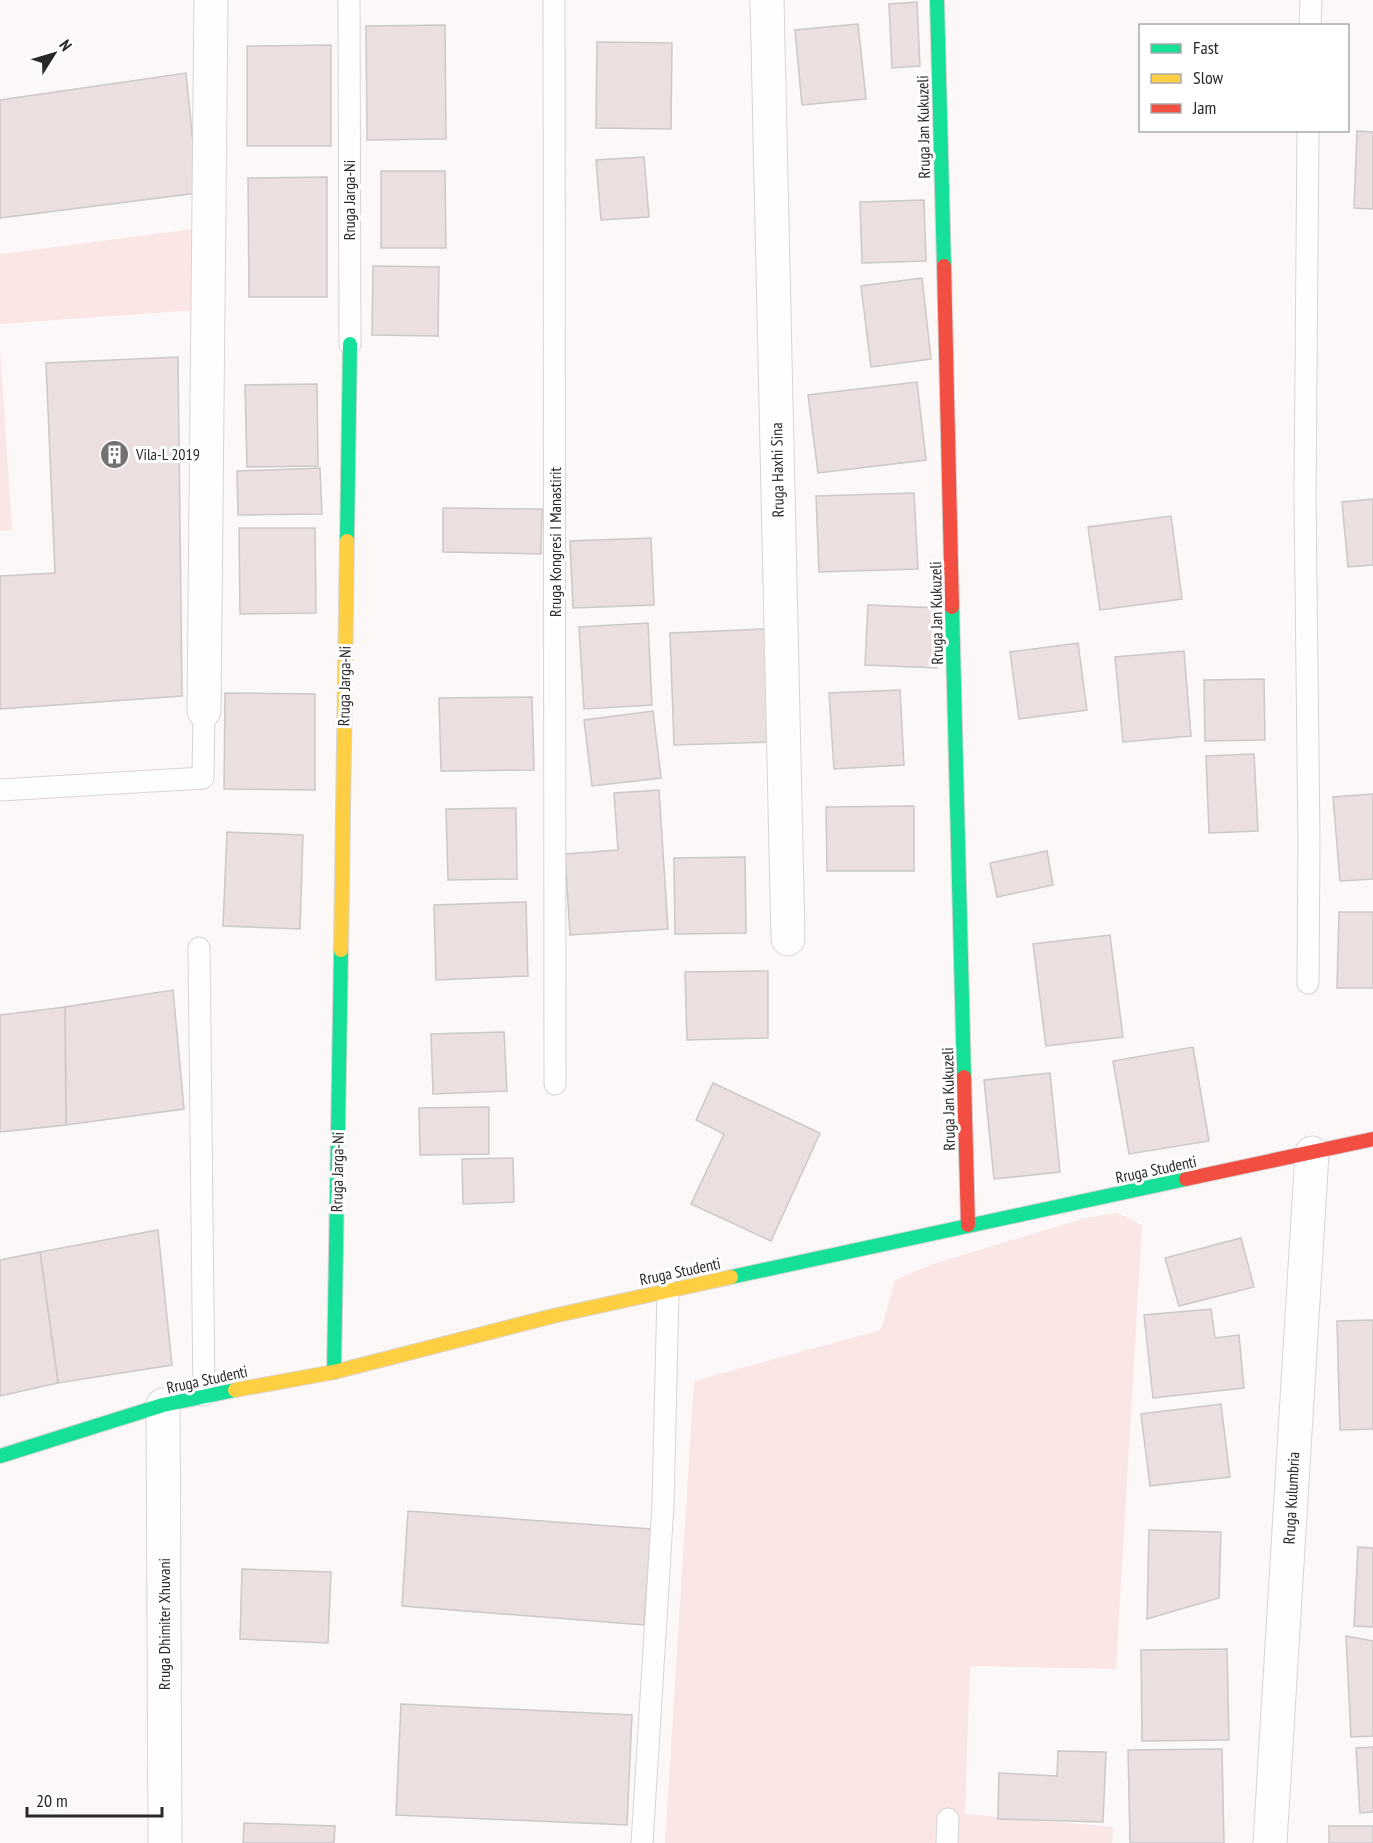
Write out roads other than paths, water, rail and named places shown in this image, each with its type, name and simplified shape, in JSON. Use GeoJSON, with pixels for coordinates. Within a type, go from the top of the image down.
{"type":"FeatureCollection","features":[{"type":"Feature","properties":{"kind":"street"},"geometry":{"type":"LineString","coordinates":[[204,711],[211,0]]}},
{"type":"Feature","properties":{"kind":"street","name":"Rruga Haxhi Sina"},"geometry":{"type":"LineString","coordinates":[[767,0],[788,939]]}},
{"type":"Feature","properties":{"kind":"street","name":"Rruga Jan Kukuzeli"},"geometry":{"type":"LineString","coordinates":[[937,0],[968,1225]]}},
{"type":"Feature","properties":{"kind":"street","name":"Rruga Jarga-Ni"},"geometry":{"type":"LineString","coordinates":[[334,1372],[350,345]]}},
{"type":"Feature","properties":{"kind":"street","name":"Rruga Studenti"},"geometry":{"type":"LineString","coordinates":[[0,1456],[164,1405],[204,1395],[334,1372],[553,1316],[1373,1139]]}},
{"type":"Feature","properties":{"kind":"street","name":"Rruga Kulumbria"},"geometry":{"type":"LineString","coordinates":[[1270,1843],[1312,1153]]}},
{"type":"Feature","properties":{"kind":"street","name":"Rruga Dhimiter Xhuvani"},"geometry":{"type":"LineString","coordinates":[[164,1405],[165,1843]]}},
{"type":"Feature","properties":{"kind":"lane","name":"Rruga Jarga-Ni"},"geometry":{"type":"LineString","coordinates":[[349,0],[350,345]]}},
{"type":"Feature","properties":{"kind":"lane","name":"Rruga Kongresi I Manastirit"},"geometry":{"type":"LineString","coordinates":[[554,0],[555,1084]]}},
{"type":"Feature","properties":{"kind":"lane"},"geometry":{"type":"LineString","coordinates":[[1310,24],[1311,0]]}},
{"type":"Feature","properties":{"kind":"lane"},"geometry":{"type":"LineString","coordinates":[[1308,132],[1305,496],[1309,841],[1308,983]]}},
{"type":"Feature","properties":{"kind":"lane"},"geometry":{"type":"LineString","coordinates":[[0,790],[203,778],[204,711]]}},
{"type":"Feature","properties":{"kind":"lane"},"geometry":{"type":"LineString","coordinates":[[198,948],[204,1395]]}},
{"type":"Feature","properties":{"kind":"lane"},"geometry":{"type":"LineString","coordinates":[[642,1843],[663,1505],[668,1291]]}},
{"type":"Feature","properties":{"kind":"lane"},"geometry":{"type":"LineString","coordinates":[[947,1843],[948,1819]]}},
{"type":"Feature","properties":{"kind":"place","name":"Vila-L 2019"},"geometry":{"type":"Point","coordinates":[115,454]}}]}
